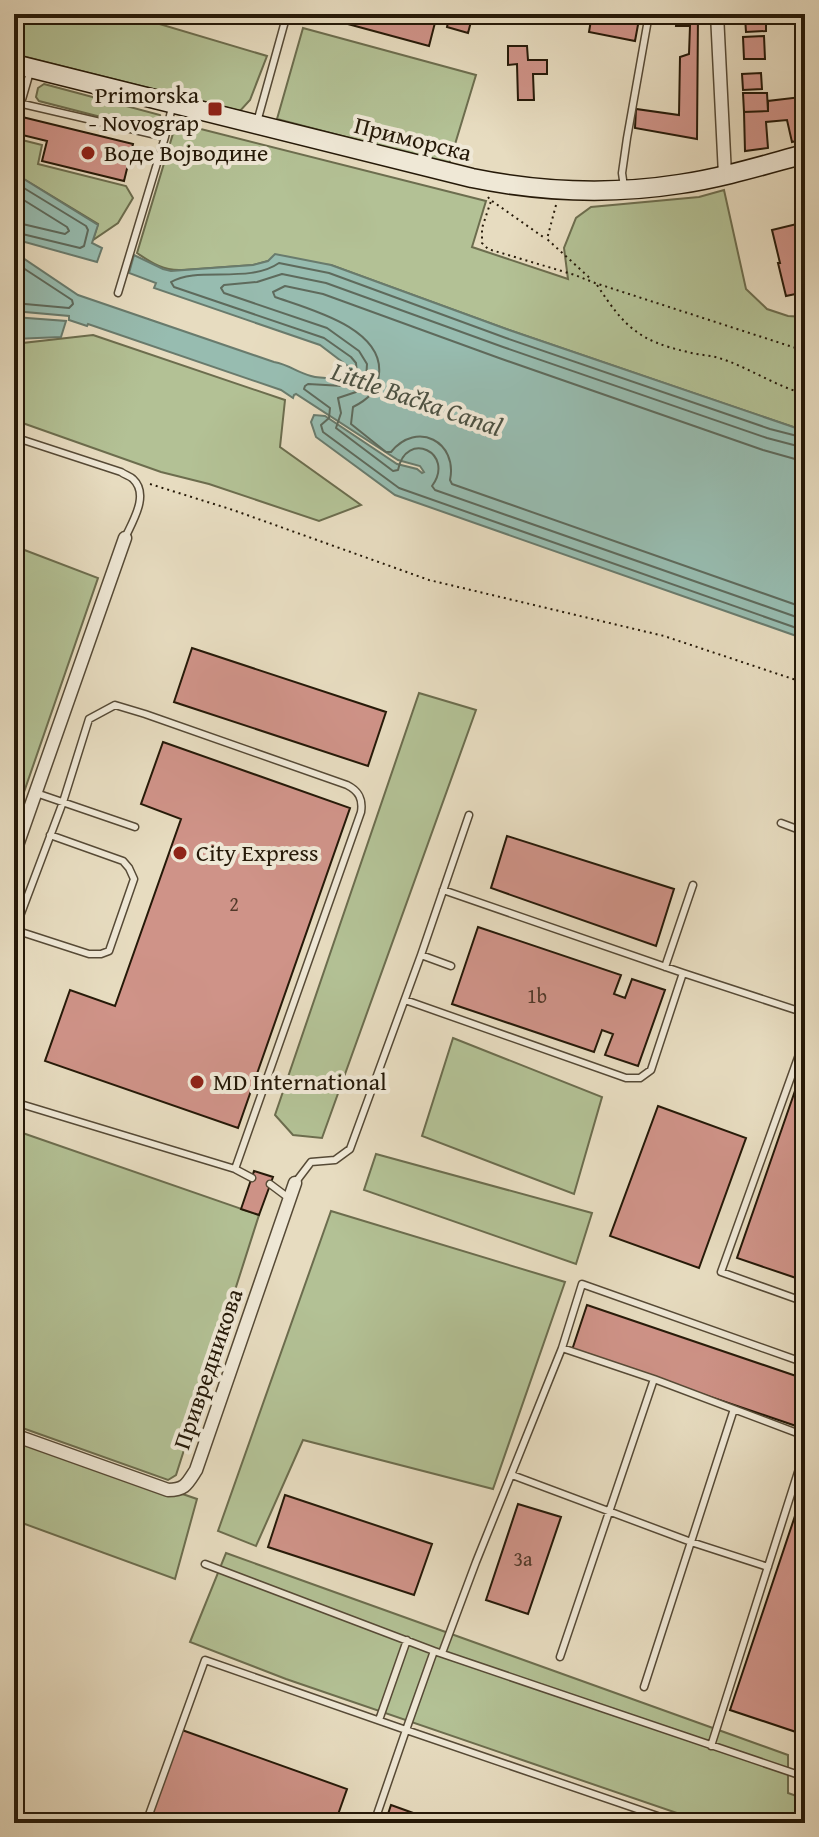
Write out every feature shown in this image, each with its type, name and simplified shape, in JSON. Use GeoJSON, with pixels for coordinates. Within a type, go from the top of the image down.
{"type":"FeatureCollection","features":[{"type":"Feature","properties":{"kind":"street"},"geometry":{"type":"LineString","coordinates":[[717,14],[725,175]]}},
{"type":"Feature","properties":{"kind":"street","name":"Приморска"},"geometry":{"type":"LineString","coordinates":[[22,66],[506,185],[560,191],[624,191],[682,184],[805,154]]}},
{"type":"Feature","properties":{"kind":"street"},"geometry":{"type":"LineString","coordinates":[[14,854],[125,538]]}},
{"type":"Feature","properties":{"kind":"street","name":"Привредникова"},"geometry":{"type":"LineString","coordinates":[[14,1435],[168,1490],[179,1490],[187,1484],[196,1470],[295,1183]]}},
{"type":"Feature","properties":{"kind":"lane"},"geometry":{"type":"LineString","coordinates":[[256,125],[287,14]]}},
{"type":"Feature","properties":{"kind":"lane"},"geometry":{"type":"LineString","coordinates":[[624,191],[624,155],[649,14]]}},
{"type":"Feature","properties":{"kind":"lane"},"geometry":{"type":"LineString","coordinates":[[22,66],[18,103],[165,137]]}},
{"type":"Feature","properties":{"kind":"lane"},"geometry":{"type":"LineString","coordinates":[[118,293],[173,104]]}},
{"type":"Feature","properties":{"kind":"lane"},"geometry":{"type":"LineString","coordinates":[[14,437],[134,479],[140,489],[140,499],[125,538]]}},
{"type":"Feature","properties":{"kind":"lane"},"geometry":{"type":"LineString","coordinates":[[50,835],[123,861],[134,879],[109,951],[101,954],[89,954],[14,931],[50,835],[63,802],[89,719],[115,705],[356,790],[362,802],[361,812],[235,1169]]}},
{"type":"Feature","properties":{"kind":"lane"},"geometry":{"type":"LineString","coordinates":[[36,793],[135,827]]}},
{"type":"Feature","properties":{"kind":"lane"},"geometry":{"type":"LineString","coordinates":[[295,1183],[311,1162],[335,1160],[350,1149],[469,815]]}},
{"type":"Feature","properties":{"kind":"lane"},"geometry":{"type":"LineString","coordinates":[[781,823],[805,832]]}},
{"type":"Feature","properties":{"kind":"lane"},"geometry":{"type":"LineString","coordinates":[[665,967],[693,885]]}},
{"type":"Feature","properties":{"kind":"lane"},"geometry":{"type":"LineString","coordinates":[[443,890],[805,1013]]}},
{"type":"Feature","properties":{"kind":"lane"},"geometry":{"type":"LineString","coordinates":[[421,955],[451,966]]}},
{"type":"Feature","properties":{"kind":"lane"},"geometry":{"type":"LineString","coordinates":[[405,1000],[626,1078],[640,1078],[651,1070],[683,973]]}},
{"type":"Feature","properties":{"kind":"lane"},"geometry":{"type":"LineString","coordinates":[[805,1038],[721,1272],[805,1302]]}},
{"type":"Feature","properties":{"kind":"lane"},"geometry":{"type":"LineString","coordinates":[[14,1102],[235,1169],[252,1178]]}},
{"type":"Feature","properties":{"kind":"lane"},"geometry":{"type":"LineString","coordinates":[[270,1184],[290,1199]]}},
{"type":"Feature","properties":{"kind":"lane"},"geometry":{"type":"LineString","coordinates":[[374,1823],[406,1730],[562,1348],[582,1284],[805,1363]]}},
{"type":"Feature","properties":{"kind":"lane"},"geometry":{"type":"LineString","coordinates":[[562,1348],[805,1436]]}},
{"type":"Feature","properties":{"kind":"lane"},"geometry":{"type":"LineString","coordinates":[[560,1657],[654,1379]]}},
{"type":"Feature","properties":{"kind":"lane"},"geometry":{"type":"LineString","coordinates":[[644,1687],[734,1409]]}},
{"type":"Feature","properties":{"kind":"lane"},"geometry":{"type":"LineString","coordinates":[[711,1746],[805,1450]]}},
{"type":"Feature","properties":{"kind":"lane"},"geometry":{"type":"LineString","coordinates":[[512,1475],[691,1542],[768,1567]]}},
{"type":"Feature","properties":{"kind":"lane"},"geometry":{"type":"LineString","coordinates":[[205,1564],[438,1652],[805,1777]]}},
{"type":"Feature","properties":{"kind":"lane"},"geometry":{"type":"LineString","coordinates":[[379,1720],[407,1640]]}},
{"type":"Feature","properties":{"kind":"lane"},"geometry":{"type":"LineString","coordinates":[[146,1823],[205,1660],[678,1823]]}},
{"type":"Feature","properties":{"kind":"path"},"geometry":{"type":"LineString","coordinates":[[472,178],[491,201],[547,239],[595,283],[628,327],[649,340],[685,352],[718,358],[805,394]]}},
{"type":"Feature","properties":{"kind":"path"},"geometry":{"type":"LineString","coordinates":[[547,239],[560,191]]}},
{"type":"Feature","properties":{"kind":"path"},"geometry":{"type":"LineString","coordinates":[[491,201],[482,228],[482,243],[488,249],[805,351]]}},
{"type":"Feature","properties":{"kind":"path"},"geometry":{"type":"LineString","coordinates":[[134,479],[233,510],[429,580],[664,636],[805,683]]}},
{"type":"Feature","properties":{"kind":"green space"},"geometry":{"type":"Polygon","coordinates":[[[14,14],[126,14],[267,56],[250,100],[240,111],[14,54],[14,14]]]}},
{"type":"Feature","properties":{"kind":"green space"},"geometry":{"type":"Polygon","coordinates":[[[303,28],[476,75],[449,164],[277,119],[303,28]]]}},
{"type":"Feature","properties":{"kind":"green space"},"geometry":{"type":"Polygon","coordinates":[[[44,84],[160,115],[159,129],[155,131],[39,101],[36,97],[38,88],[44,84]]]}},
{"type":"Feature","properties":{"kind":"green space"},"geometry":{"type":"Polygon","coordinates":[[[181,124],[486,201],[472,247],[568,279],[564,248],[576,218],[591,207],[699,197],[724,190],[746,289],[767,309],[788,316],[805,317],[805,431],[509,330],[331,265],[268,261],[253,265],[182,270],[158,266],[137,253],[175,127],[181,124]]]}},
{"type":"Feature","properties":{"kind":"green space"},"geometry":{"type":"Polygon","coordinates":[[[14,138],[42,145],[38,164],[126,186],[133,198],[118,223],[93,240],[98,224],[14,173],[14,138]]]}},
{"type":"Feature","properties":{"kind":"green space"},"geometry":{"type":"Polygon","coordinates":[[[93,335],[285,400],[280,447],[361,505],[319,521],[209,484],[161,472],[14,420],[14,344],[93,335]]]}},
{"type":"Feature","properties":{"kind":"green space"},"geometry":{"type":"Polygon","coordinates":[[[14,546],[98,578],[14,821],[14,546]]]}},
{"type":"Feature","properties":{"kind":"green space"},"geometry":{"type":"Polygon","coordinates":[[[419,693],[476,710],[322,1138],[293,1135],[275,1115],[419,693]]]}},
{"type":"Feature","properties":{"kind":"green space"},"geometry":{"type":"Polygon","coordinates":[[[453,1038],[602,1097],[574,1194],[422,1136],[453,1038]]]}},
{"type":"Feature","properties":{"kind":"green space"},"geometry":{"type":"Polygon","coordinates":[[[14,1130],[259,1215],[176,1475],[168,1480],[14,1425],[14,1130]]]}},
{"type":"Feature","properties":{"kind":"green space"},"geometry":{"type":"Polygon","coordinates":[[[376,1154],[592,1213],[576,1264],[364,1190],[376,1154]]]}},
{"type":"Feature","properties":{"kind":"green space"},"geometry":{"type":"Polygon","coordinates":[[[331,1211],[565,1282],[493,1489],[303,1440],[256,1546],[218,1531],[331,1211]]]}},
{"type":"Feature","properties":{"kind":"green space"},"geometry":{"type":"Polygon","coordinates":[[[14,1436],[197,1499],[175,1579],[14,1520],[14,1436]]]}},
{"type":"Feature","properties":{"kind":"green space"},"geometry":{"type":"Polygon","coordinates":[[[226,1553],[788,1755],[788,1793],[805,1799],[805,1823],[706,1823],[286,1679],[190,1642],[226,1553]]]}},
{"type":"Feature","properties":{"kind":"water"},"geometry":{"type":"Polygon","coordinates":[[[14,173],[98,225],[92,243],[102,248],[97,262],[14,239],[14,173]]]}},
{"type":"Feature","properties":{"kind":"water","name":"Little Bačka Canal"},"geometry":{"type":"Polygon","coordinates":[[[14,252],[78,295],[306,374],[319,378],[343,378],[349,374],[349,367],[320,345],[154,288],[156,283],[129,273],[134,255],[171,271],[253,265],[268,261],[275,254],[331,265],[509,330],[805,431],[805,639],[395,495],[316,437],[311,422],[314,415],[325,416],[397,464],[422,473],[420,466],[398,460],[296,394],[293,398],[281,390],[69,320],[69,316],[14,311],[14,252]]]}},
{"type":"Feature","properties":{"kind":"water"},"geometry":{"type":"Polygon","coordinates":[[[14,317],[66,321],[61,337],[14,339],[14,317]]]}},
{"type":"Feature","properties":{"kind":"building"},"geometry":{"type":"Polygon","coordinates":[[[323,14],[437,15],[429,46],[322,17],[323,14]]]}},
{"type":"Feature","properties":{"kind":"building"},"geometry":{"type":"Polygon","coordinates":[[[450,14],[473,14],[468,33],[447,27],[450,14]]]}},
{"type":"Feature","properties":{"kind":"building"},"geometry":{"type":"Polygon","coordinates":[[[592,14],[640,14],[635,41],[589,32],[592,14]]]}},
{"type":"Feature","properties":{"kind":"building"},"geometry":{"type":"Polygon","coordinates":[[[677,14],[698,14],[697,139],[635,128],[636,109],[679,115],[680,57],[689,54],[690,26],[676,26],[677,14]]]}},
{"type":"Feature","properties":{"kind":"building"},"geometry":{"type":"Polygon","coordinates":[[[766,16],[766,31],[746,32],[745,17],[766,16]]]}},
{"type":"Feature","properties":{"kind":"building"},"geometry":{"type":"Polygon","coordinates":[[[764,36],[765,59],[744,59],[743,37],[764,36]]]}},
{"type":"Feature","properties":{"kind":"building"},"geometry":{"type":"Polygon","coordinates":[[[508,46],[527,46],[528,60],[547,60],[547,74],[533,74],[534,100],[518,100],[517,64],[508,65],[508,46]]]}},
{"type":"Feature","properties":{"kind":"building"},"geometry":{"type":"Polygon","coordinates":[[[761,73],[762,89],[743,90],[742,74],[761,73]]]}},
{"type":"Feature","properties":{"kind":"building"},"geometry":{"type":"Polygon","coordinates":[[[743,93],[767,93],[768,111],[744,112],[743,93]]]}},
{"type":"Feature","properties":{"kind":"building"},"geometry":{"type":"Polygon","coordinates":[[[801,97],[805,112],[805,139],[792,142],[787,120],[766,122],[768,148],[745,151],[744,112],[768,111],[768,101],[801,97]]]}},
{"type":"Feature","properties":{"kind":"building","name":"Воде Војводине"},"geometry":{"type":"Polygon","coordinates":[[[14,115],[133,144],[124,181],[42,161],[47,141],[14,133],[14,115]]]}},
{"type":"Feature","properties":{"kind":"building"},"geometry":{"type":"Polygon","coordinates":[[[805,222],[805,292],[786,296],[772,230],[805,222]]]}},
{"type":"Feature","properties":{"kind":"building"},"geometry":{"type":"Polygon","coordinates":[[[192,648],[386,712],[368,766],[174,702],[192,648]]]}},
{"type":"Feature","properties":{"kind":"building"},"geometry":{"type":"Polygon","coordinates":[[[163,742],[350,808],[238,1128],[45,1061],[70,990],[115,1006],[181,819],[141,804],[163,742]]]}},
{"type":"Feature","properties":{"kind":"building"},"geometry":{"type":"Polygon","coordinates":[[[507,836],[674,889],[656,946],[491,888],[507,836]]]}},
{"type":"Feature","properties":{"kind":"building"},"geometry":{"type":"Polygon","coordinates":[[[478,927],[621,975],[614,994],[625,998],[632,979],[665,990],[638,1066],[605,1055],[613,1034],[602,1030],[594,1052],[452,1004],[478,927]]]}},
{"type":"Feature","properties":{"kind":"building"},"geometry":{"type":"Polygon","coordinates":[[[805,1062],[805,1281],[737,1258],[805,1062]]]}},
{"type":"Feature","properties":{"kind":"building"},"geometry":{"type":"Polygon","coordinates":[[[658,1106],[746,1138],[699,1268],[610,1236],[658,1106]]]}},
{"type":"Feature","properties":{"kind":"building"},"geometry":{"type":"Polygon","coordinates":[[[254,1171],[273,1177],[259,1215],[241,1209],[254,1171]]]}},
{"type":"Feature","properties":{"kind":"building"},"geometry":{"type":"Polygon","coordinates":[[[587,1305],[805,1379],[805,1429],[572,1350],[587,1305]]]}},
{"type":"Feature","properties":{"kind":"building"},"geometry":{"type":"Polygon","coordinates":[[[805,1486],[805,1735],[730,1710],[805,1486]]]}},
{"type":"Feature","properties":{"kind":"building"},"geometry":{"type":"Polygon","coordinates":[[[285,1495],[432,1544],[414,1595],[268,1547],[285,1495]]]}},
{"type":"Feature","properties":{"kind":"building"},"geometry":{"type":"Polygon","coordinates":[[[518,1504],[561,1517],[528,1614],[486,1600],[518,1504]]]}},
{"type":"Feature","properties":{"kind":"building"},"geometry":{"type":"Polygon","coordinates":[[[182,1730],[347,1789],[335,1823],[149,1823],[182,1730]]]}},
{"type":"Feature","properties":{"kind":"building"},"geometry":{"type":"Polygon","coordinates":[[[391,1805],[441,1823],[385,1823],[391,1805]]]}},
{"type":"Feature","properties":{"kind":"place","name":"Primorska - Novograp"},"geometry":{"type":"Point","coordinates":[215,109]}},
{"type":"Feature","properties":{"kind":"place","name":"Воде Војводине"},"geometry":{"type":"Point","coordinates":[88,153]}},
{"type":"Feature","properties":{"kind":"place","name":"City Express"},"geometry":{"type":"Point","coordinates":[180,853]}},
{"type":"Feature","properties":{"kind":"place","name":"MD International"},"geometry":{"type":"Point","coordinates":[197,1082]}}]}
